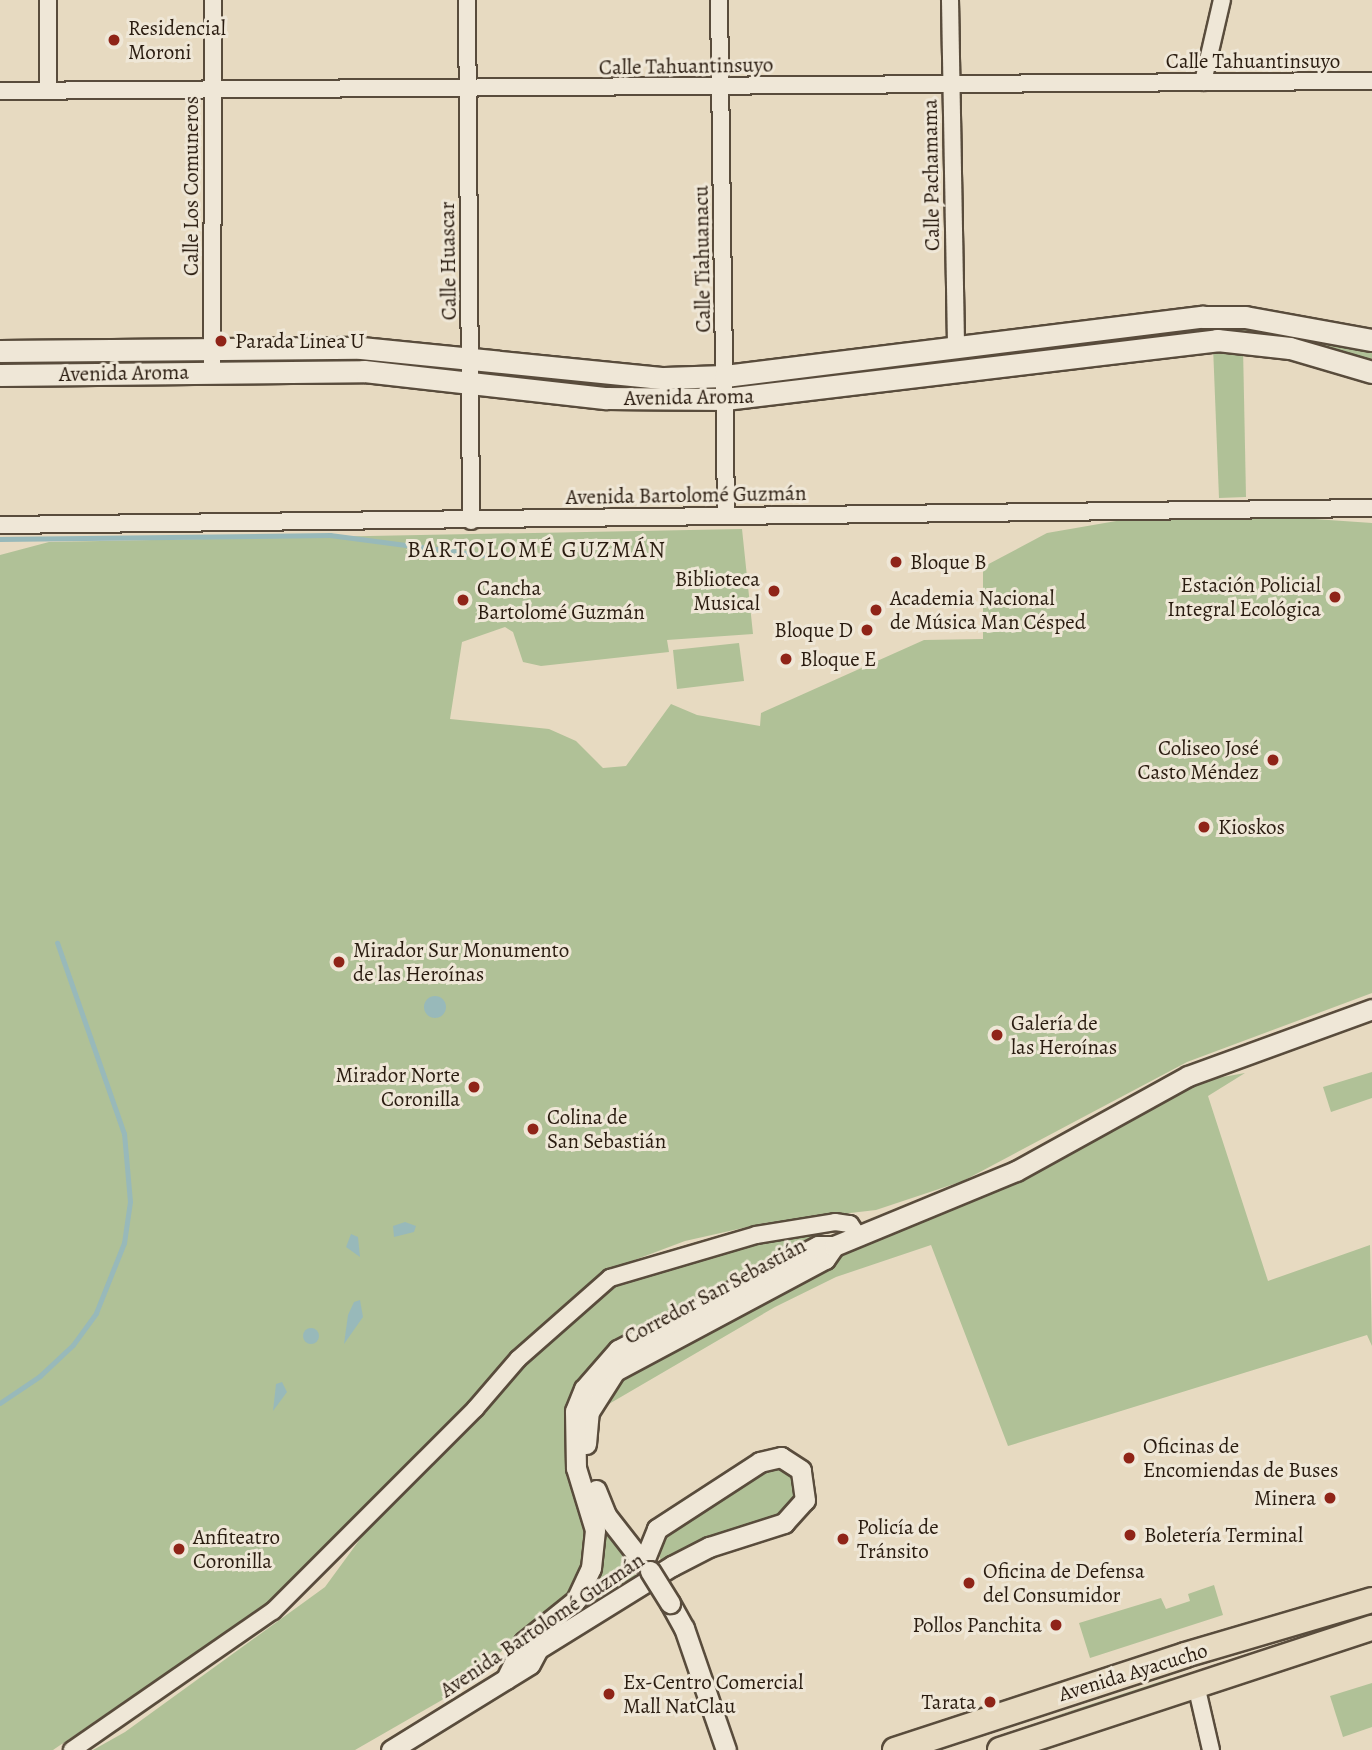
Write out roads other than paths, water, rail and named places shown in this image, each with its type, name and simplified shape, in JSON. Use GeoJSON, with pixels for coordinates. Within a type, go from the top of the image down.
{"type":"FeatureCollection","features":[{"type":"Feature","properties":{"kind":"main road","name":"Avenida Aroma"},"geometry":{"type":"LineString","coordinates":[[0,351],[212,347],[361,348],[470,356],[608,375],[725,376],[1202,317],[1245,317],[1372,340]]}},
{"type":"Feature","properties":{"kind":"main road","name":"Avenida Aroma"},"geometry":{"type":"LineString","coordinates":[[0,375],[364,371],[606,398],[725,399],[1217,340],[1290,348],[1372,372]]}},
{"type":"Feature","properties":{"kind":"main road","name":"Avenida Ayacucho"},"geometry":{"type":"LineString","coordinates":[[895,1750],[1068,1691],[1372,1600]]}},
{"type":"Feature","properties":{"kind":"main road","name":"Avenida Ayacucho"},"geometry":{"type":"LineString","coordinates":[[1000,1750],[1036,1744],[1196,1685],[1372,1628]]}},
{"type":"Feature","properties":{"kind":"street"},"geometry":{"type":"LineString","coordinates":[[48,0],[48,90]]}},
{"type":"Feature","properties":{"kind":"street","name":"Calle Los Comuneros"},"geometry":{"type":"LineString","coordinates":[[212,372],[213,0]]}},
{"type":"Feature","properties":{"kind":"street","name":"Calle Huascar"},"geometry":{"type":"LineString","coordinates":[[467,0],[471,521]]}},
{"type":"Feature","properties":{"kind":"street","name":"Calle Tiahuanacu"},"geometry":{"type":"LineString","coordinates":[[719,0],[726,516]]}},
{"type":"Feature","properties":{"kind":"street","name":"Calle Pachamama"},"geometry":{"type":"LineString","coordinates":[[950,0],[956,349]]}},
{"type":"Feature","properties":{"kind":"street"},"geometry":{"type":"LineString","coordinates":[[1203,82],[1223,0]]}},
{"type":"Feature","properties":{"kind":"street","name":"Calle Tahuantinsuyo"},"geometry":{"type":"LineString","coordinates":[[0,91],[1372,82]]}},
{"type":"Feature","properties":{"kind":"street","name":"Avenida Bartolomé Guzmán"},"geometry":{"type":"LineString","coordinates":[[0,525],[1372,508]]}},
{"type":"Feature","properties":{"kind":"street","name":"Corredor San Sebastián"},"geometry":{"type":"LineString","coordinates":[[506,1679],[524,1642],[576,1600],[591,1568],[595,1530],[576,1468],[575,1411],[602,1364],[618,1350],[818,1245],[834,1246],[1016,1171],[1188,1076],[1372,1009]]}},
{"type":"Feature","properties":{"kind":"street"},"geometry":{"type":"LineString","coordinates":[[72,1750],[273,1611],[475,1409],[518,1359],[610,1278],[756,1235],[835,1222],[850,1224],[858,1236]]}},
{"type":"Feature","properties":{"kind":"street","name":"Corredor San Sebastián"},"geometry":{"type":"LineString","coordinates":[[726,1750],[684,1628],[646,1567],[606,1516],[589,1465],[585,1437],[589,1412],[602,1386],[615,1371],[641,1354],[825,1259],[834,1246]]}},
{"type":"Feature","properties":{"kind":"street","name":"Avenida Bartolomé Guzmán"},"geometry":{"type":"LineString","coordinates":[[390,1750],[530,1664],[538,1649],[672,1566],[709,1547],[784,1523],[805,1500],[801,1471],[781,1457],[760,1462],[657,1529],[646,1567]]}},
{"type":"Feature","properties":{"kind":"street"},"geometry":{"type":"LineString","coordinates":[[1196,1685],[1211,1750]]}},
{"type":"Feature","properties":{"kind":"water"},"geometry":{"type":"Polygon","coordinates":[[[435,996],[443,999],[446,1007],[443,1015],[435,1018],[427,1015],[424,1007],[427,999],[435,996]]]}},
{"type":"Feature","properties":{"kind":"water"},"geometry":{"type":"Polygon","coordinates":[[[405,1222],[416,1226],[414,1232],[394,1237],[393,1226],[405,1222]]]}},
{"type":"Feature","properties":{"kind":"water"},"geometry":{"type":"Polygon","coordinates":[[[351,1234],[358,1237],[360,1257],[346,1247],[351,1234]]]}},
{"type":"Feature","properties":{"kind":"water"},"geometry":{"type":"Polygon","coordinates":[[[360,1300],[363,1317],[344,1344],[348,1315],[354,1302],[360,1300]]]}},
{"type":"Feature","properties":{"kind":"water"},"geometry":{"type":"Polygon","coordinates":[[[311,1328],[317,1330],[317,1342],[311,1344],[305,1342],[303,1336],[305,1330],[311,1328]]]}},
{"type":"Feature","properties":{"kind":"water"},"geometry":{"type":"Polygon","coordinates":[[[282,1382],[287,1392],[273,1411],[276,1384],[282,1382]]]}},
{"type":"Feature","properties":{"kind":"waterway"},"geometry":{"type":"LineString","coordinates":[[0,539],[330,535],[497,557]]}},
{"type":"Feature","properties":{"kind":"waterway"},"geometry":{"type":"LineString","coordinates":[[0,1403],[40,1376],[73,1345],[96,1313],[124,1243],[130,1202],[124,1134],[57,943]]}},
{"type":"Feature","properties":{"kind":"place","name":"Residencial Moroni"},"geometry":{"type":"Point","coordinates":[114,40]}},
{"type":"Feature","properties":{"kind":"place","name":"Parada Linea U"},"geometry":{"type":"Point","coordinates":[221,341]}},
{"type":"Feature","properties":{"kind":"place","name":"Bloque B"},"geometry":{"type":"Point","coordinates":[896,562]}},
{"type":"Feature","properties":{"kind":"place","name":"Biblioteca Musical"},"geometry":{"type":"Point","coordinates":[774,591]}},
{"type":"Feature","properties":{"kind":"place","name":"Estación Policial Integral Ecológica"},"geometry":{"type":"Point","coordinates":[1335,597]}},
{"type":"Feature","properties":{"kind":"place","name":"Cancha Bartolomé Guzmán"},"geometry":{"type":"Point","coordinates":[463,600]}},
{"type":"Feature","properties":{"kind":"place","name":"Academia Nacional de Música Man Césped"},"geometry":{"type":"Point","coordinates":[876,610]}},
{"type":"Feature","properties":{"kind":"place","name":"Bloque D"},"geometry":{"type":"Point","coordinates":[867,630]}},
{"type":"Feature","properties":{"kind":"place","name":"Bloque E"},"geometry":{"type":"Point","coordinates":[786,659]}},
{"type":"Feature","properties":{"kind":"place","name":"Coliseo José Casto Méndez"},"geometry":{"type":"Point","coordinates":[1273,760]}},
{"type":"Feature","properties":{"kind":"place","name":"Kioskos"},"geometry":{"type":"Point","coordinates":[1204,827]}},
{"type":"Feature","properties":{"kind":"place","name":"Mirador Sur Monumento de las Heroínas"},"geometry":{"type":"Point","coordinates":[339,962]}},
{"type":"Feature","properties":{"kind":"place","name":"Galería de las Heroínas"},"geometry":{"type":"Point","coordinates":[997,1035]}},
{"type":"Feature","properties":{"kind":"place","name":"Mirador Norte Coronilla"},"geometry":{"type":"Point","coordinates":[474,1087]}},
{"type":"Feature","properties":{"kind":"place","name":"Colina de San Sebastián"},"geometry":{"type":"Point","coordinates":[533,1129]}},
{"type":"Feature","properties":{"kind":"place","name":"Oficinas de Encomiendas de Buses"},"geometry":{"type":"Point","coordinates":[1129,1458]}},
{"type":"Feature","properties":{"kind":"place","name":"Minera"},"geometry":{"type":"Point","coordinates":[1330,1498]}},
{"type":"Feature","properties":{"kind":"place","name":"Boletería Terminal"},"geometry":{"type":"Point","coordinates":[1130,1535]}},
{"type":"Feature","properties":{"kind":"place","name":"Policía de Tránsito"},"geometry":{"type":"Point","coordinates":[843,1539]}},
{"type":"Feature","properties":{"kind":"place","name":"Anfiteatro Coronilla"},"geometry":{"type":"Point","coordinates":[179,1549]}},
{"type":"Feature","properties":{"kind":"place","name":"Oficina de Defensa del Consumidor"},"geometry":{"type":"Point","coordinates":[969,1583]}},
{"type":"Feature","properties":{"kind":"place","name":"Pollos Panchita"},"geometry":{"type":"Point","coordinates":[1056,1625]}},
{"type":"Feature","properties":{"kind":"place","name":"Ex-Centro Comercial Mall NatClau"},"geometry":{"type":"Point","coordinates":[609,1694]}},
{"type":"Feature","properties":{"kind":"place","name":"Tarata"},"geometry":{"type":"Point","coordinates":[990,1702]}},
{"type":"Feature","properties":{"kind":"district","name":"BARTOLOMÉ GUZMÁN"},"geometry":{"type":"Point","coordinates":[537,550]}}]}
